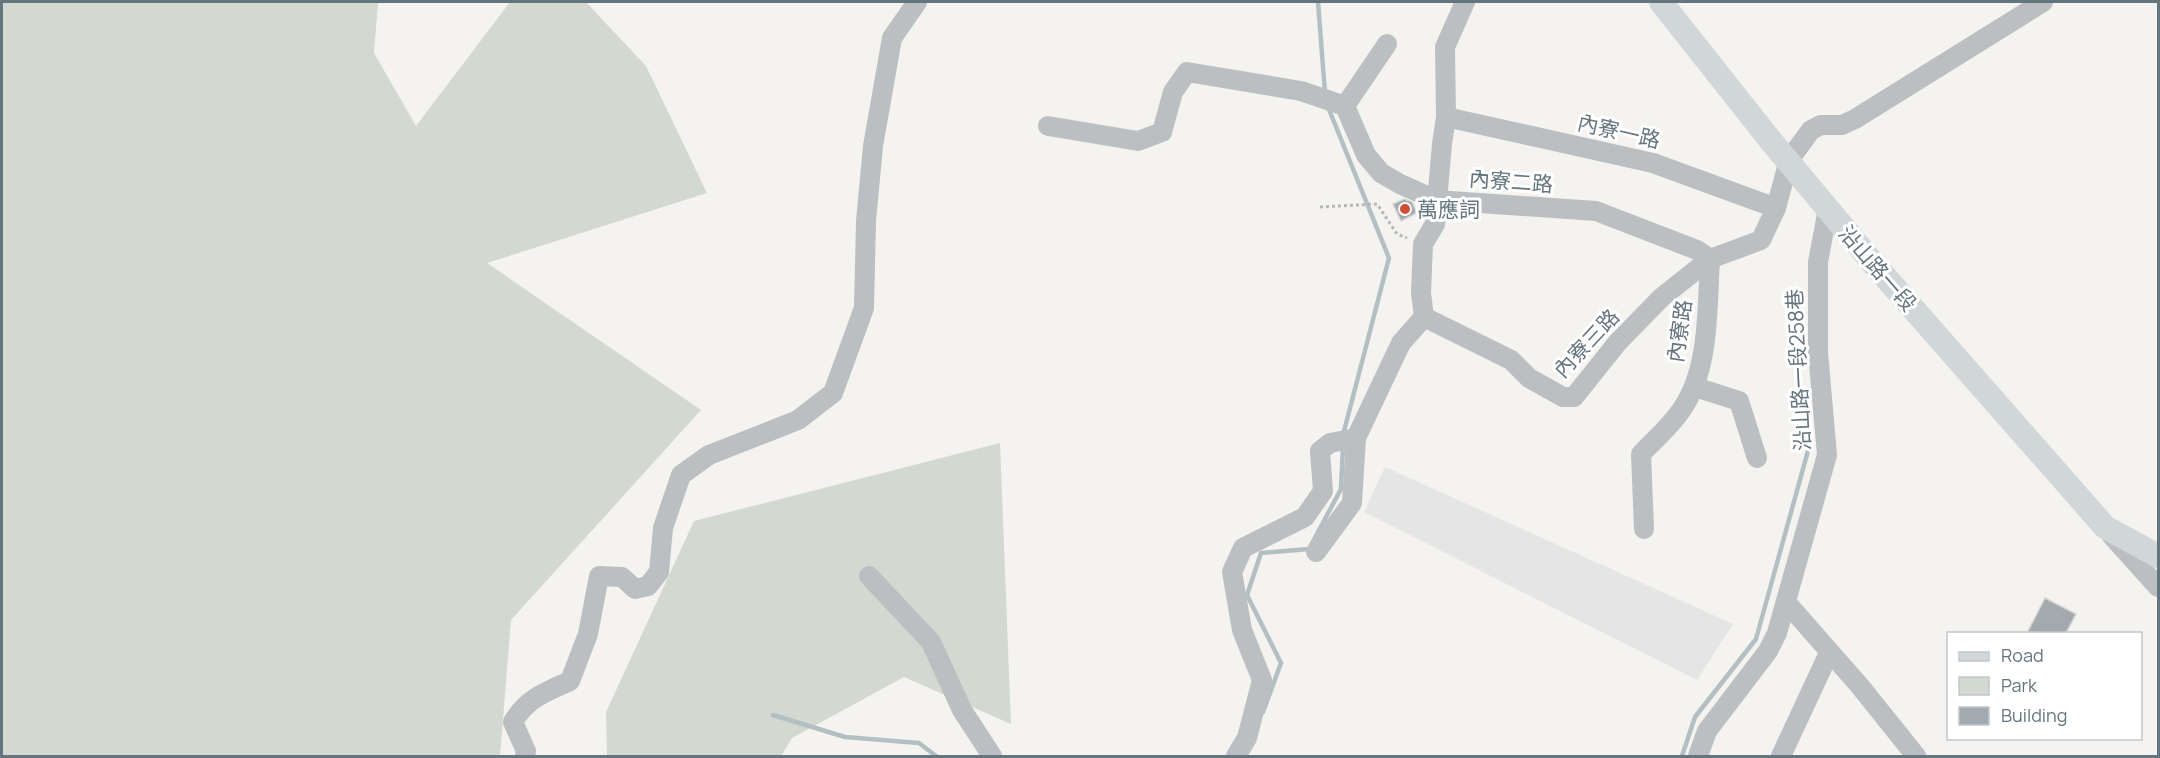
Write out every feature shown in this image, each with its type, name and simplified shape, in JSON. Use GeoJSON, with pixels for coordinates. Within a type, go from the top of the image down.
{"type":"FeatureCollection","features":[{"type":"Feature","properties":{"kind":"main road","name":"沿山路一段"},"geometry":{"type":"LineString","coordinates":[[1661,2],[1765,134],[1881,272],[2104,527]]}},
{"type":"Feature","properties":{"kind":"main road"},"geometry":{"type":"LineString","coordinates":[[2104,527],[2158,556]]}},
{"type":"Feature","properties":{"kind":"street"},"geometry":{"type":"LineString","coordinates":[[525,756],[526,751],[513,722],[520,710],[537,695],[570,681],[588,634],[599,576],[622,578],[635,589],[648,586],[659,572],[663,528],[681,475],[709,455],[798,420],[833,393],[864,309],[866,220],[873,146],[892,38],[917,2]]}},
{"type":"Feature","properties":{"kind":"street"},"geometry":{"type":"LineString","coordinates":[[1316,552],[1352,503],[1355,438],[1401,343],[1424,317],[1423,244],[1435,224],[1446,117],[1445,47],[1465,2]]}},
{"type":"Feature","properties":{"kind":"street"},"geometry":{"type":"LineString","coordinates":[[1710,260],[1761,240],[1776,208],[1789,160],[1811,130],[1821,125],[1842,125],[1855,119],[2043,2]]}},
{"type":"Feature","properties":{"kind":"street"},"geometry":{"type":"LineString","coordinates":[[1048,126],[1138,141],[1162,132],[1173,92],[1187,72],[1301,91],[1342,105],[1387,44]]}},
{"type":"Feature","properties":{"kind":"street","name":"內寮二路"},"geometry":{"type":"LineString","coordinates":[[1342,105],[1366,155],[1382,173],[1436,200],[1596,211],[1697,250],[1710,260]]}},
{"type":"Feature","properties":{"kind":"street","name":"內寮一路"},"geometry":{"type":"LineString","coordinates":[[1446,117],[1653,163],[1776,208]]}},
{"type":"Feature","properties":{"kind":"street","name":"沿山路一段258巷"},"geometry":{"type":"LineString","coordinates":[[1698,756],[1707,731],[1768,651],[1777,633],[1827,455],[1818,352],[1818,262],[1828,209]]}},
{"type":"Feature","properties":{"kind":"street","name":"內寮三路"},"geometry":{"type":"LineString","coordinates":[[1424,317],[1511,360],[1529,378],[1563,397],[1574,397],[1618,342],[1662,297],[1710,260]]}},
{"type":"Feature","properties":{"kind":"street","name":"內寮路"},"geometry":{"type":"LineString","coordinates":[[1644,530],[1641,454],[1682,410],[1695,387],[1706,338],[1710,260]]}},
{"type":"Feature","properties":{"kind":"street"},"geometry":{"type":"LineString","coordinates":[[1695,387],[1739,401],[1757,458]]}},
{"type":"Feature","properties":{"kind":"street"},"geometry":{"type":"LineString","coordinates":[[1236,756],[1247,738],[1262,680],[1242,630],[1232,572],[1243,548],[1305,517],[1323,491],[1320,451],[1333,442],[1355,438]]}},
{"type":"Feature","properties":{"kind":"street"},"geometry":{"type":"LineString","coordinates":[[2104,527],[2158,587]]}},
{"type":"Feature","properties":{"kind":"street"},"geometry":{"type":"LineString","coordinates":[[869,576],[931,642],[962,710],[992,756]]}},
{"type":"Feature","properties":{"kind":"street"},"geometry":{"type":"LineString","coordinates":[[1786,602],[1859,685],[1916,756]]}},
{"type":"Feature","properties":{"kind":"street"},"geometry":{"type":"LineString","coordinates":[[1781,756],[1829,653]]}},
{"type":"Feature","properties":{"kind":"path"},"geometry":{"type":"LineString","coordinates":[[1320,207],[1377,204],[1397,234],[1423,244]]}},
{"type":"Feature","properties":{"kind":"shaded area"},"geometry":{"type":"Polygon","coordinates":[[[1385,467],[1733,624],[1697,680],[1364,512],[1385,467]]]}},
{"type":"Feature","properties":{"kind":"green space"},"geometry":{"type":"Polygon","coordinates":[[[2,2],[378,2],[374,53],[416,126],[510,2],[586,2],[646,66],[707,193],[487,263],[701,410],[511,620],[500,756],[2,756],[2,2]]]}},
{"type":"Feature","properties":{"kind":"green space"},"geometry":{"type":"Polygon","coordinates":[[[1000,443],[1011,724],[904,677],[792,738],[781,756],[607,756],[606,712],[694,521],[1000,443]]]}},
{"type":"Feature","properties":{"kind":"building","name":"萬應詞"},"geometry":{"type":"Polygon","coordinates":[[[1404,199],[1412,202],[1417,213],[1401,221],[1393,204],[1404,199]]]}},
{"type":"Feature","properties":{"kind":"building"},"geometry":{"type":"Polygon","coordinates":[[[2045,598],[2076,614],[2067,632],[2028,632],[2045,598]]]}},
{"type":"Feature","properties":{"kind":"waterway"},"geometry":{"type":"LineString","coordinates":[[1318,2],[1325,93]]}},
{"type":"Feature","properties":{"kind":"waterway"},"geometry":{"type":"LineString","coordinates":[[1328,107],[1389,258],[1343,435]]}},
{"type":"Feature","properties":{"kind":"waterway"},"geometry":{"type":"LineString","coordinates":[[1682,756],[1695,717],[1756,639],[1811,440]]}},
{"type":"Feature","properties":{"kind":"waterway"},"geometry":{"type":"LineString","coordinates":[[1263,712],[1281,663],[1247,595],[1261,553],[1309,549],[1341,489],[1343,446]]}},
{"type":"Feature","properties":{"kind":"waterway"},"geometry":{"type":"LineString","coordinates":[[773,715],[845,737],[919,743],[936,756]]}},
{"type":"Feature","properties":{"kind":"place","name":"萬應詞"},"geometry":{"type":"Point","coordinates":[1405,209]}}]}
